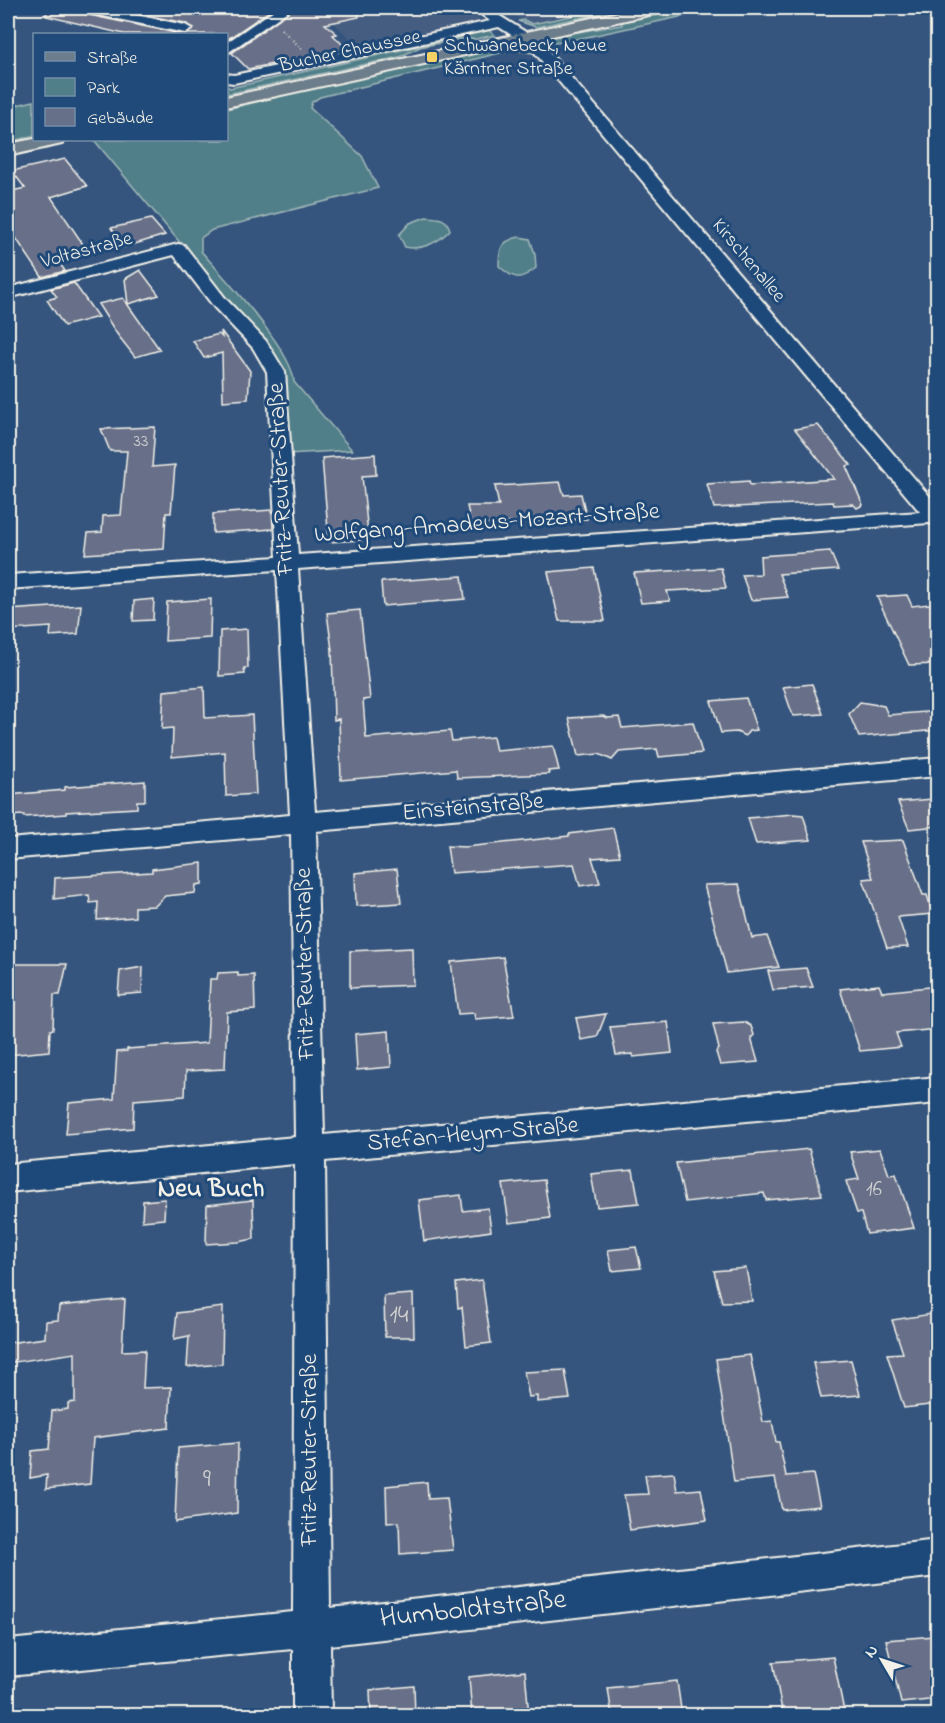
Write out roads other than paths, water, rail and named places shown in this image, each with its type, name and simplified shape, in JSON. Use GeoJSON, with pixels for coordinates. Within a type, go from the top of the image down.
{"type":"FeatureCollection","features":[{"type":"Feature","properties":{"kind":"main road","name":"Bucher Chaussee"},"geometry":{"type":"LineString","coordinates":[[228,102],[658,8]]}},
{"type":"Feature","properties":{"kind":"main road"},"geometry":{"type":"LineString","coordinates":[[8,150],[51,141]]}},
{"type":"Feature","properties":{"kind":"street"},"geometry":{"type":"LineString","coordinates":[[84,8],[185,29]]}},
{"type":"Feature","properties":{"kind":"street"},"geometry":{"type":"LineString","coordinates":[[138,19],[155,8]]}},
{"type":"Feature","properties":{"kind":"street"},"geometry":{"type":"LineString","coordinates":[[228,49],[285,8]]}},
{"type":"Feature","properties":{"kind":"street","name":"Kirschenallee"},"geometry":{"type":"LineString","coordinates":[[479,8],[526,36],[535,44],[788,340],[936,518]]}},
{"type":"Feature","properties":{"kind":"street"},"geometry":{"type":"LineString","coordinates":[[228,78],[315,62],[503,22]]}},
{"type":"Feature","properties":{"kind":"street","name":"Voltastraße"},"geometry":{"type":"LineString","coordinates":[[8,293],[178,249]]}},
{"type":"Feature","properties":{"kind":"street","name":"Fritz-Reuter-Straße"},"geometry":{"type":"LineString","coordinates":[[178,249],[220,303],[260,345],[276,372],[303,823],[310,1150],[312,1716]]}},
{"type":"Feature","properties":{"kind":"street","name":"Wolfgang-Amadeus-Mozart-Straße"},"geometry":{"type":"LineString","coordinates":[[8,582],[936,518]]}},
{"type":"Feature","properties":{"kind":"street","name":"Einsteinstraße"},"geometry":{"type":"LineString","coordinates":[[8,849],[938,766]]}},
{"type":"Feature","properties":{"kind":"street","name":"Stefan-Heym-Straße"},"geometry":{"type":"LineString","coordinates":[[8,1178],[938,1090]]}},
{"type":"Feature","properties":{"kind":"street","name":"Humboldtstraße"},"geometry":{"type":"LineString","coordinates":[[8,1658],[310,1629],[938,1558]]}},
{"type":"Feature","properties":{"kind":"place","name":"Schwanebeck, Neue Kärntner Straße"},"geometry":{"type":"Point","coordinates":[432,57]}},
{"type":"Feature","properties":{"kind":"district","name":"Neu Buch"},"geometry":{"type":"Point","coordinates":[211,1190]}}]}
